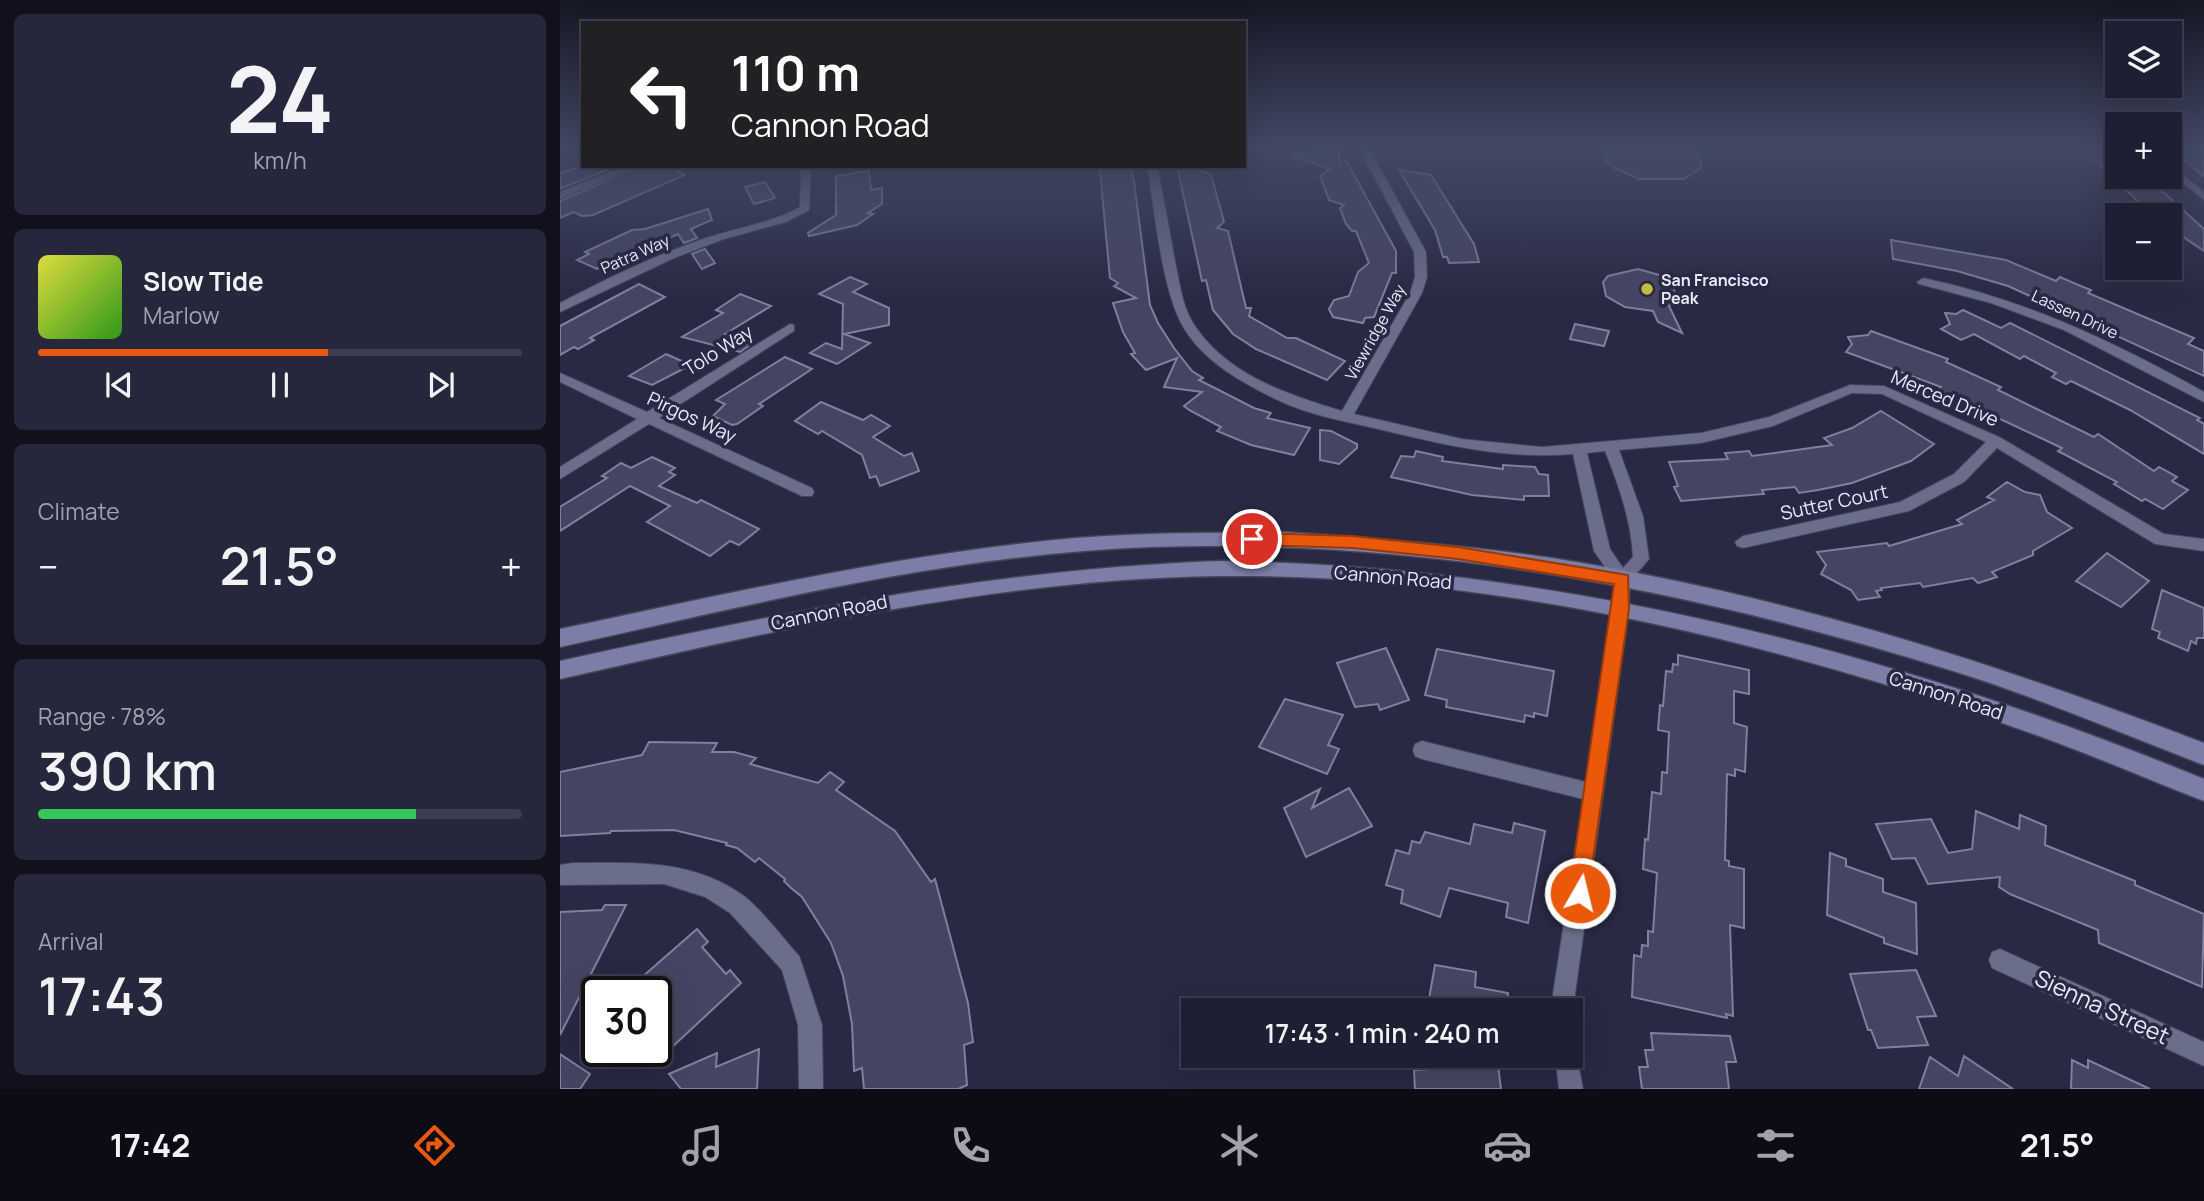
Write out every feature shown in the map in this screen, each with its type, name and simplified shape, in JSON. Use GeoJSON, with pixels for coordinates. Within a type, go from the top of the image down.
{"type":"FeatureCollection","features":[{"type":"Feature","properties":{"kind":"main road","name":"Cannon Road"},"geometry":{"type":"LineString","coordinates":[[560,638],[836,579],[920,564],[1151,540],[1353,542],[1458,553],[1622,579],[1898,646],[2003,679],[2204,754]]}},
{"type":"Feature","properties":{"kind":"main road","name":"Cannon Road"},"geometry":{"type":"LineString","coordinates":[[560,670],[832,610],[915,595],[1051,578],[1146,571],[1248,569],[1349,572],[1458,583],[1621,609],[1897,678],[2001,712],[2204,790]]}},
{"type":"Feature","properties":{"kind":"street","name":"Patra Way"},"geometry":{"type":"LineString","coordinates":[[560,308],[658,259],[715,239],[790,218],[805,208],[805,199]]}},
{"type":"Feature","properties":{"kind":"street","name":"Merced Drive"},"geometry":{"type":"LineString","coordinates":[[1158,199],[1176,296],[1187,323],[1228,366],[1289,400],[1346,417],[1462,444],[1513,451],[1611,448],[1701,438],[1773,421],[1850,389],[1884,390],[1996,441],[2161,540],[2204,545]]}},
{"type":"Feature","properties":{"kind":"street","name":"Viewridge Way"},"geometry":{"type":"LineString","coordinates":[[1346,417],[1416,293],[1421,277],[1420,252],[1391,199]]}},
{"type":"Feature","properties":{"kind":"street","name":"Lassen Drive"},"geometry":{"type":"LineString","coordinates":[[1923,282],[2007,302],[2041,316],[2204,398]]}},
{"type":"Feature","properties":{"kind":"street","name":"Tolo Way"},"geometry":{"type":"LineString","coordinates":[[560,474],[790,328]]}},
{"type":"Feature","properties":{"kind":"street","name":"Pirgos Way"},"geometry":{"type":"LineString","coordinates":[[560,377],[807,492]]}},
{"type":"Feature","properties":{"kind":"street","name":"Sutter Court"},"geometry":{"type":"LineString","coordinates":[[1743,542],[1904,507],[1959,478],[1996,441]]}},
{"type":"Feature","properties":{"kind":"street"},"geometry":{"type":"LineString","coordinates":[[1611,448],[1631,495],[1641,542],[1642,559],[1622,579]]}},
{"type":"Feature","properties":{"kind":"street"},"geometry":{"type":"LineString","coordinates":[[1564,998],[1621,609],[1622,579],[1602,551],[1579,449]]}},
{"type":"Feature","properties":{"kind":"street"},"geometry":{"type":"LineString","coordinates":[[1422,750],[1595,793]]}},
{"type":"Feature","properties":{"kind":"street"},"geometry":{"type":"LineString","coordinates":[[560,875],[663,874],[710,888],[738,905],[791,964],[810,1025],[811,1089]]}},
{"type":"Feature","properties":{"kind":"street","name":"Sienna Street"},"geometry":{"type":"LineString","coordinates":[[2000,960],[2204,1054]]}},
{"type":"Feature","properties":{"kind":"street"},"geometry":{"type":"LineString","coordinates":[[1569,1068],[1571,1089]]}},
{"type":"Feature","properties":{"kind":"building"},"geometry":{"type":"Polygon","coordinates":[[[630,199],[593,215],[582,216],[574,212],[560,218],[560,201],[630,199]]]}},
{"type":"Feature","properties":{"kind":"building"},"geometry":{"type":"Polygon","coordinates":[[[751,199],[772,199],[754,204],[751,199]]]}},
{"type":"Feature","properties":{"kind":"building"},"geometry":{"type":"Polygon","coordinates":[[[836,199],[882,199],[882,204],[868,213],[873,214],[857,225],[809,236],[808,233],[836,215],[836,199]]]}},
{"type":"Feature","properties":{"kind":"building"},"geometry":{"type":"Polygon","coordinates":[[[1103,199],[1136,199],[1150,305],[1158,323],[1192,371],[1203,378],[1199,380],[1254,408],[1271,413],[1267,418],[1310,428],[1294,455],[1251,445],[1217,431],[1221,427],[1184,406],[1202,392],[1164,387],[1177,358],[1146,370],[1131,354],[1135,353],[1123,332],[1113,303],[1136,298],[1114,286],[1118,283],[1110,278],[1103,199]]]}},
{"type":"Feature","properties":{"kind":"building"},"geometry":{"type":"Polygon","coordinates":[[[1184,199],[1218,199],[1224,222],[1217,228],[1228,231],[1246,308],[1251,308],[1249,316],[1287,338],[1296,338],[1345,361],[1327,380],[1256,349],[1233,334],[1213,310],[1206,280],[1202,281],[1184,199]]]}},
{"type":"Feature","properties":{"kind":"building"},"geometry":{"type":"Polygon","coordinates":[[[1367,199],[1396,251],[1396,273],[1392,273],[1374,317],[1365,318],[1363,323],[1333,317],[1329,309],[1334,300],[1349,296],[1358,272],[1369,263],[1356,231],[1352,231],[1346,224],[1340,208],[1344,205],[1329,200],[1367,199]]]}},
{"type":"Feature","properties":{"kind":"building"},"geometry":{"type":"Polygon","coordinates":[[[1416,199],[1446,199],[1474,244],[1479,262],[1449,263],[1447,257],[1443,257],[1435,230],[1416,199]]]}},
{"type":"Feature","properties":{"kind":"building"},"geometry":{"type":"Polygon","coordinates":[[[2136,199],[2171,199],[2176,203],[2140,203],[2136,199]]]}},
{"type":"Feature","properties":{"kind":"building"},"geometry":{"type":"Polygon","coordinates":[[[708,209],[712,220],[691,229],[697,238],[684,243],[678,234],[597,269],[577,260],[589,254],[585,252],[632,230],[645,229],[708,209]]]}},
{"type":"Feature","properties":{"kind":"building"},"geometry":{"type":"Polygon","coordinates":[[[2182,209],[2204,229],[2204,251],[2182,236],[2182,209]]]}},
{"type":"Feature","properties":{"kind":"building"},"geometry":{"type":"Polygon","coordinates":[[[1891,240],[2006,260],[2056,281],[2060,277],[2091,290],[2088,293],[2194,338],[2188,344],[2204,351],[2204,376],[2008,286],[1957,271],[1893,259],[1891,240]]]}},
{"type":"Feature","properties":{"kind":"building"},"geometry":{"type":"Polygon","coordinates":[[[705,249],[715,263],[702,269],[692,254],[705,249]]]}},
{"type":"Feature","properties":{"kind":"building"},"geometry":{"type":"Polygon","coordinates":[[[1638,269],[1659,275],[1674,286],[1675,299],[1669,306],[1682,333],[1658,322],[1653,311],[1625,307],[1606,296],[1603,282],[1608,276],[1638,269]]]}},
{"type":"Feature","properties":{"kind":"building"},"geometry":{"type":"Polygon","coordinates":[[[850,277],[867,284],[853,292],[889,308],[889,325],[844,334],[870,343],[837,364],[810,353],[826,343],[842,349],[843,304],[819,294],[850,277]]]}},
{"type":"Feature","properties":{"kind":"building"},"geometry":{"type":"Polygon","coordinates":[[[639,284],[665,297],[590,338],[594,340],[578,349],[574,347],[560,355],[560,326],[639,284]]]}},
{"type":"Feature","properties":{"kind":"building"},"geometry":{"type":"Polygon","coordinates":[[[740,294],[771,306],[725,334],[750,345],[740,352],[682,337],[723,313],[716,310],[740,294]]]}},
{"type":"Feature","properties":{"kind":"building"},"geometry":{"type":"Polygon","coordinates":[[[1963,310],[2001,328],[2010,323],[2200,418],[2197,420],[2204,424],[2204,454],[2130,410],[2071,381],[2066,384],[2052,377],[2056,373],[2024,356],[2020,359],[1974,334],[1961,340],[1941,329],[1950,324],[1945,313],[1956,314],[1963,310]]]}},
{"type":"Feature","properties":{"kind":"building"},"geometry":{"type":"Polygon","coordinates":[[[1575,324],[1609,331],[1604,346],[1570,339],[1575,324]]]}},
{"type":"Feature","properties":{"kind":"building"},"geometry":{"type":"Polygon","coordinates":[[[1871,331],[1948,359],[1946,362],[2001,387],[1998,390],[2094,437],[2098,434],[2154,471],[2159,467],[2177,477],[2172,481],[2188,490],[2163,509],[2145,499],[2142,501],[2114,484],[2117,482],[2058,451],[2062,448],[1938,390],[1941,387],[1846,352],[1852,344],[1848,337],[1868,335],[1871,331]]]}},
{"type":"Feature","properties":{"kind":"building"},"geometry":{"type":"Polygon","coordinates":[[[666,354],[691,365],[652,385],[629,376],[666,354]]]}},
{"type":"Feature","properties":{"kind":"building"},"geometry":{"type":"Polygon","coordinates":[[[785,357],[812,369],[759,404],[763,406],[737,424],[732,425],[713,416],[725,404],[716,400],[785,357]]]}},
{"type":"Feature","properties":{"kind":"building"},"geometry":{"type":"Polygon","coordinates":[[[821,402],[863,420],[871,415],[890,426],[873,437],[904,456],[912,453],[919,471],[880,486],[876,476],[870,478],[862,455],[822,431],[818,434],[795,421],[821,402]]]}},
{"type":"Feature","properties":{"kind":"building"},"geometry":{"type":"Polygon","coordinates":[[[1881,411],[1934,444],[1911,461],[1852,483],[1818,490],[1799,493],[1795,487],[1762,490],[1764,494],[1681,501],[1674,487],[1678,486],[1669,462],[1728,459],[1725,453],[1749,451],[1752,456],[1832,445],[1824,438],[1852,428],[1881,411]]]}},
{"type":"Feature","properties":{"kind":"building"},"geometry":{"type":"Polygon","coordinates":[[[1320,430],[1331,431],[1357,444],[1357,448],[1339,464],[1320,460],[1320,430]]]}},
{"type":"Feature","properties":{"kind":"building"},"geometry":{"type":"Polygon","coordinates":[[[1416,451],[1443,457],[1442,461],[1503,469],[1503,465],[1535,467],[1539,474],[1548,475],[1549,496],[1524,496],[1524,500],[1472,495],[1391,477],[1401,456],[1414,457],[1416,451]]]}},
{"type":"Feature","properties":{"kind":"building"},"geometry":{"type":"Polygon","coordinates":[[[652,457],[675,468],[669,472],[675,475],[659,486],[697,503],[701,500],[759,529],[739,545],[730,541],[710,556],[647,522],[670,506],[630,486],[560,531],[560,507],[607,478],[602,476],[621,463],[631,468],[652,457]]]}},
{"type":"Feature","properties":{"kind":"building"},"geometry":{"type":"Polygon","coordinates":[[[2007,482],[2025,492],[2040,495],[2047,512],[2072,528],[2033,551],[2033,555],[1992,572],[1997,577],[1978,583],[1973,578],[1923,587],[1920,583],[1881,588],[1882,590],[1876,591],[1880,597],[1858,600],[1851,590],[1821,574],[1826,565],[1817,552],[1887,543],[1889,546],[1962,524],[1957,520],[1994,500],[1987,497],[2007,482]]]}},
{"type":"Feature","properties":{"kind":"building"},"geometry":{"type":"Polygon","coordinates":[[[2107,553],[2149,581],[2121,607],[2076,581],[2107,553]]]}},
{"type":"Feature","properties":{"kind":"building"},"geometry":{"type":"Polygon","coordinates":[[[2162,590],[2204,608],[2204,638],[2197,638],[2196,644],[2191,641],[2188,651],[2158,638],[2160,632],[2152,629],[2162,590]]]}},
{"type":"Feature","properties":{"kind":"building"},"geometry":{"type":"Polygon","coordinates":[[[1386,648],[1409,700],[1380,710],[1378,704],[1355,707],[1337,663],[1386,648]]]}},
{"type":"Feature","properties":{"kind":"building"},"geometry":{"type":"Polygon","coordinates":[[[1437,649],[1554,671],[1547,716],[1534,713],[1534,717],[1525,715],[1524,722],[1446,707],[1447,700],[1425,695],[1437,649]]]}},
{"type":"Feature","properties":{"kind":"building"},"geometry":{"type":"Polygon","coordinates":[[[1678,655],[1749,670],[1749,694],[1734,691],[1734,723],[1747,727],[1745,772],[1735,769],[1735,776],[1727,774],[1725,860],[1729,861],[1729,866],[1744,869],[1744,928],[1730,925],[1733,1016],[1726,1014],[1727,1018],[1632,997],[1634,955],[1641,957],[1642,945],[1648,946],[1648,931],[1653,932],[1657,873],[1643,869],[1645,839],[1648,840],[1652,792],[1661,794],[1662,772],[1667,773],[1669,732],[1658,730],[1660,705],[1663,706],[1666,671],[1672,672],[1673,664],[1678,665],[1678,655]]]}},
{"type":"Feature","properties":{"kind":"building"},"geometry":{"type":"Polygon","coordinates":[[[1285,699],[1343,715],[1328,745],[1339,749],[1327,774],[1259,747],[1285,699]]]}},
{"type":"Feature","properties":{"kind":"building"},"geometry":{"type":"Polygon","coordinates":[[[649,742],[717,743],[712,752],[734,752],[756,758],[750,764],[818,783],[830,772],[844,782],[836,790],[895,831],[931,882],[935,879],[968,1003],[973,1042],[964,1045],[967,1085],[958,1089],[864,1089],[862,1068],[854,1071],[852,1024],[843,976],[831,943],[802,897],[759,858],[755,862],[737,848],[726,845],[727,843],[674,830],[611,831],[560,836],[560,772],[642,755],[649,742]]]}},
{"type":"Feature","properties":{"kind":"building"},"geometry":{"type":"Polygon","coordinates":[[[1349,788],[1372,826],[1306,857],[1284,808],[1320,789],[1312,808],[1349,788]]]}},
{"type":"Feature","properties":{"kind":"building"},"geometry":{"type":"Polygon","coordinates":[[[1976,811],[2019,829],[2020,815],[2046,826],[2045,845],[2135,881],[2135,885],[2204,914],[2202,987],[2099,943],[2098,930],[2010,894],[1999,887],[2000,877],[1928,884],[1915,858],[1892,859],[1876,824],[1931,819],[1948,853],[1972,849],[1976,811]]]}},
{"type":"Feature","properties":{"kind":"building"},"geometry":{"type":"Polygon","coordinates":[[[1514,823],[1545,831],[1528,923],[1506,917],[1508,903],[1449,888],[1440,917],[1401,903],[1403,890],[1386,885],[1396,850],[1409,854],[1412,841],[1420,843],[1425,832],[1470,844],[1474,824],[1512,833],[1514,823]]]}},
{"type":"Feature","properties":{"kind":"building"},"geometry":{"type":"Polygon","coordinates":[[[1830,853],[1846,859],[1846,866],[1883,879],[1883,892],[1916,903],[1917,954],[1884,943],[1884,938],[1827,915],[1830,853]]]}},
{"type":"Feature","properties":{"kind":"building"},"geometry":{"type":"Polygon","coordinates":[[[605,905],[626,905],[590,976],[581,976],[581,994],[560,1035],[560,912],[602,910],[605,905]]]}},
{"type":"Feature","properties":{"kind":"building"},"geometry":{"type":"Polygon","coordinates":[[[697,929],[708,942],[702,947],[726,974],[730,970],[741,983],[672,1047],[672,976],[643,976],[697,929]]]}},
{"type":"Feature","properties":{"kind":"building"},"geometry":{"type":"Polygon","coordinates":[[[1435,965],[1476,972],[1475,987],[1508,993],[1508,998],[1429,998],[1435,965]]]}},
{"type":"Feature","properties":{"kind":"building"},"geometry":{"type":"Polygon","coordinates":[[[1916,970],[1936,1016],[1917,1017],[1928,1045],[1878,1048],[1871,1030],[1868,1030],[1850,974],[1916,970]]]}},
{"type":"Feature","properties":{"kind":"building"},"geometry":{"type":"Polygon","coordinates":[[[1651,1033],[1730,1036],[1736,1062],[1726,1062],[1729,1089],[1642,1089],[1639,1067],[1648,1067],[1645,1050],[1653,1050],[1651,1033]]]}},
{"type":"Feature","properties":{"kind":"building"},"geometry":{"type":"Polygon","coordinates":[[[759,1049],[757,1089],[681,1089],[669,1074],[717,1053],[716,1067],[759,1049]]]}},
{"type":"Feature","properties":{"kind":"building"},"geometry":{"type":"Polygon","coordinates":[[[560,1054],[590,1074],[580,1089],[560,1089],[560,1054]]]}},
{"type":"Feature","properties":{"kind":"building"},"geometry":{"type":"Polygon","coordinates":[[[1964,1056],[2013,1089],[1919,1089],[1930,1057],[1958,1076],[1964,1056]]]}},
{"type":"Feature","properties":{"kind":"building"},"geometry":{"type":"Polygon","coordinates":[[[2072,1060],[2088,1068],[2088,1060],[2150,1089],[2071,1089],[2072,1060]]]}},
{"type":"Feature","properties":{"kind":"building"},"geometry":{"type":"Polygon","coordinates":[[[1498,1068],[1501,1089],[1415,1089],[1414,1070],[1498,1068]]]}},
{"type":"Feature","properties":{"kind":"place","name":"San Francisco Peak"},"geometry":{"type":"Point","coordinates":[1647,289]}},
{"type":"Feature","properties":{"kind":"route"},"geometry":{"type":"LineString","coordinates":[[1252,539],[1353,542],[1458,553],[1622,579],[1621,609],[1580,893]]}}]}
